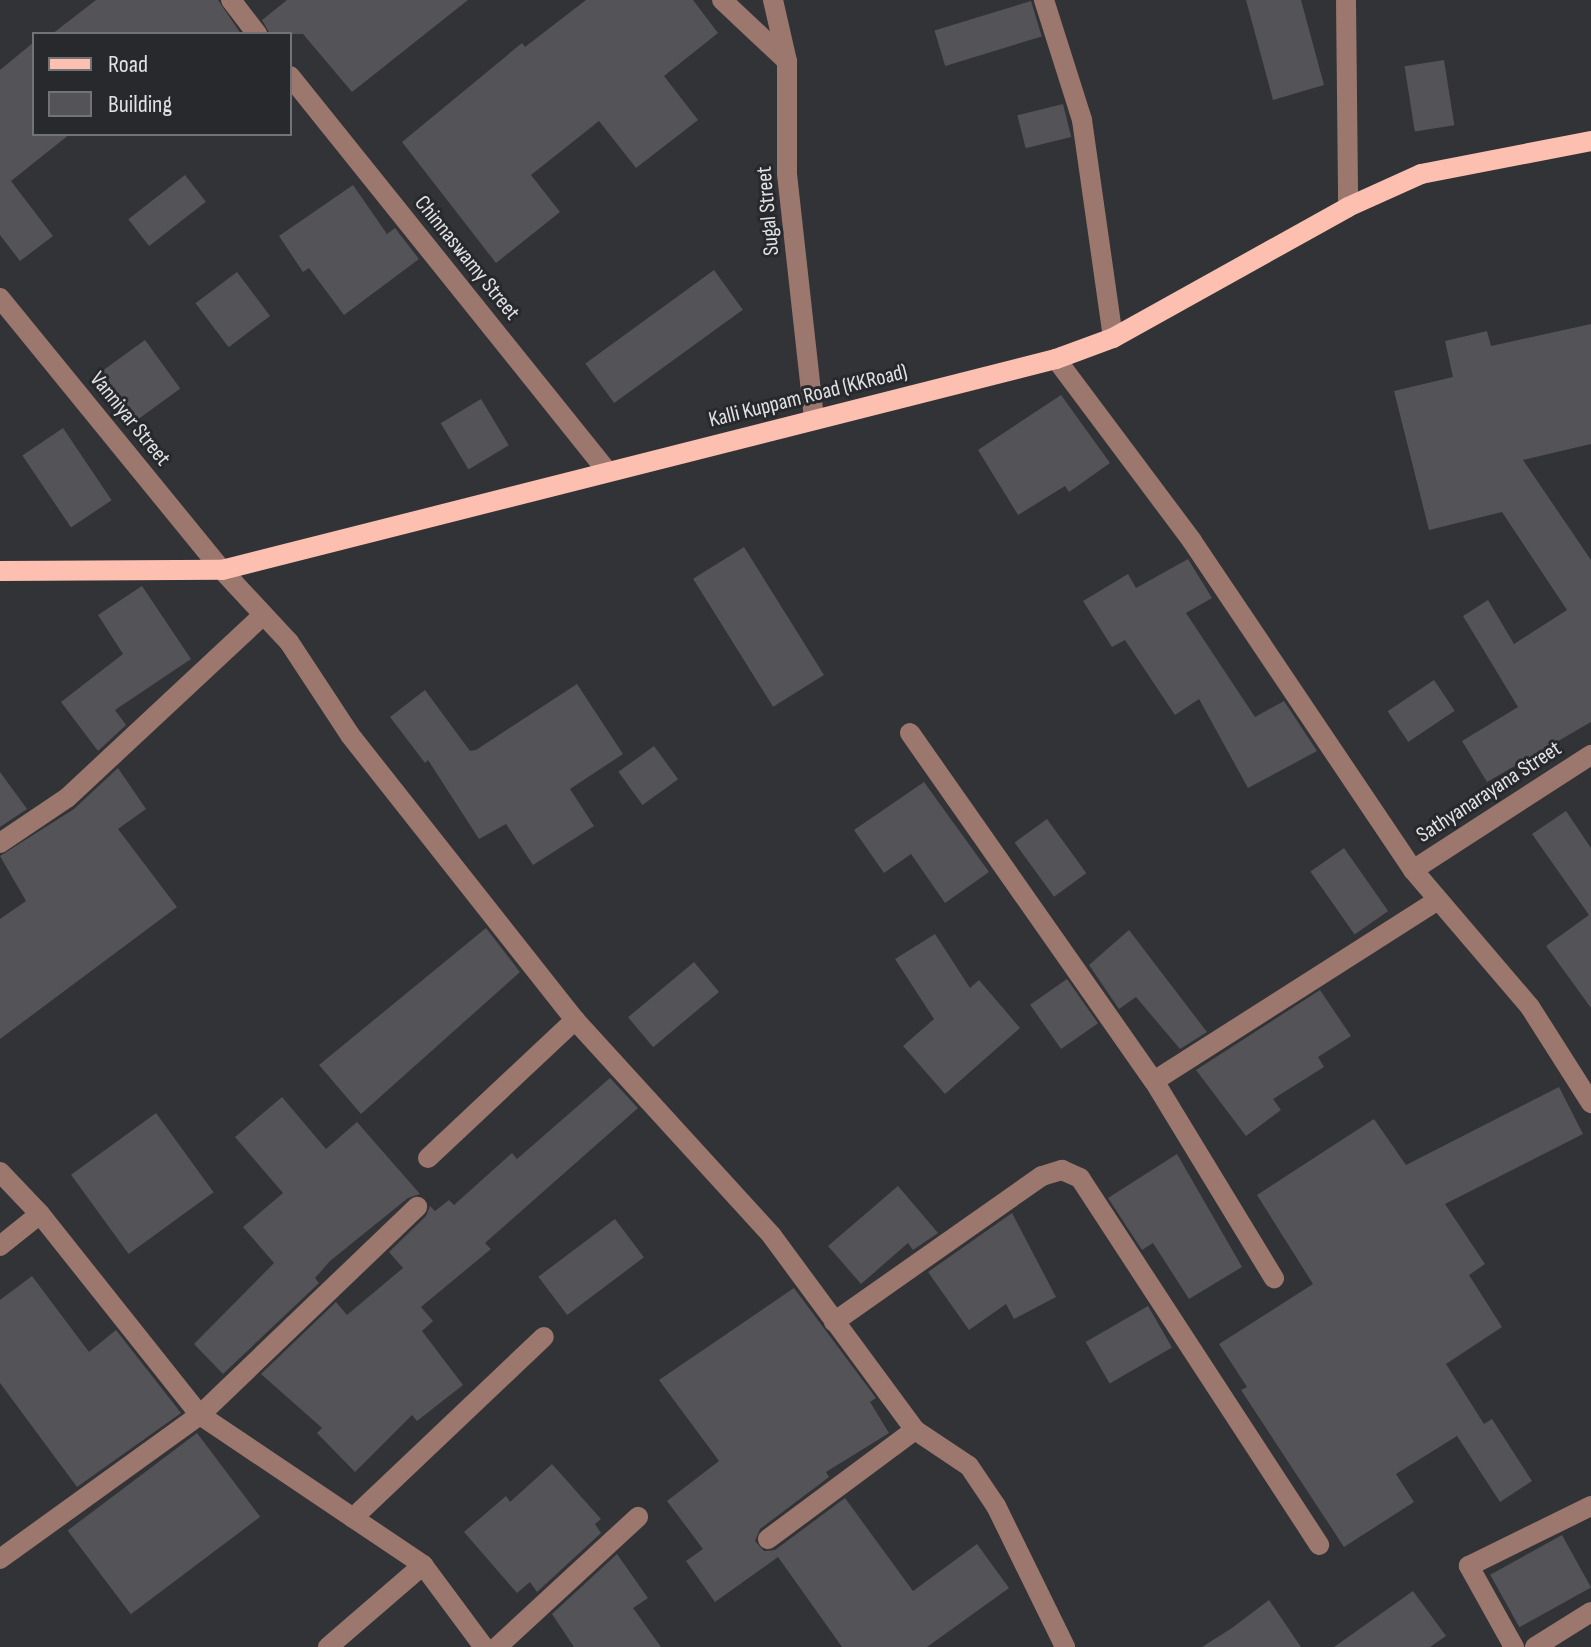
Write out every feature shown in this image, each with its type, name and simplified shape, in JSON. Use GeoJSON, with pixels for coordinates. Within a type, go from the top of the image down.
{"type":"FeatureCollection","features":[{"type":"Feature","properties":{"kind":"main road","name":"Kalli Kuppam Road (KKRoad)"},"geometry":{"type":"LineString","coordinates":[[0,571],[222,570],[1056,359],[1113,338],[1348,207],[1446,167],[1591,141]]}},
{"type":"Feature","properties":{"kind":"street"},"geometry":{"type":"LineString","coordinates":[[231,0],[255,32]]}},
{"type":"Feature","properties":{"kind":"street"},"geometry":{"type":"LineString","coordinates":[[722,0],[787,61]]}},
{"type":"Feature","properties":{"kind":"street","name":"Sugal Street"},"geometry":{"type":"LineString","coordinates":[[773,0],[787,61],[787,174],[814,419]]}},
{"type":"Feature","properties":{"kind":"street"},"geometry":{"type":"LineString","coordinates":[[1044,0],[1082,120],[1113,338]]}},
{"type":"Feature","properties":{"kind":"street"},"geometry":{"type":"LineString","coordinates":[[1346,0],[1348,207]]}},
{"type":"Feature","properties":{"kind":"street","name":"Chinnaswamy Street"},"geometry":{"type":"LineString","coordinates":[[292,78],[607,471]]}},
{"type":"Feature","properties":{"kind":"street","name":"Vanniyar Street"},"geometry":{"type":"LineString","coordinates":[[0,298],[222,570],[289,642],[350,735],[575,1020],[772,1236],[915,1430],[969,1466],[996,1506],[1065,1647]]}},
{"type":"Feature","properties":{"kind":"street"},"geometry":{"type":"LineString","coordinates":[[1056,359],[1192,541],[1413,870],[1530,1007],[1591,1103]]}},
{"type":"Feature","properties":{"kind":"street"},"geometry":{"type":"LineString","coordinates":[[0,843],[78,788],[263,615]]}},
{"type":"Feature","properties":{"kind":"street"},"geometry":{"type":"LineString","coordinates":[[910,733],[1154,1081],[1274,1278]]}},
{"type":"Feature","properties":{"kind":"street","name":"Sathyanarayana Street"},"geometry":{"type":"LineString","coordinates":[[1413,870],[1591,755]]}},
{"type":"Feature","properties":{"kind":"street"},"geometry":{"type":"LineString","coordinates":[[1154,1081],[1438,900]]}},
{"type":"Feature","properties":{"kind":"street"},"geometry":{"type":"LineString","coordinates":[[428,1158],[575,1020]]}},
{"type":"Feature","properties":{"kind":"street"},"geometry":{"type":"LineString","coordinates":[[834,1322],[1042,1176],[1062,1170],[1080,1178],[1319,1545]]}},
{"type":"Feature","properties":{"kind":"street"},"geometry":{"type":"LineString","coordinates":[[0,1172],[40,1214],[200,1415],[423,1565],[484,1647]]}},
{"type":"Feature","properties":{"kind":"street"},"geometry":{"type":"LineString","coordinates":[[0,1559],[200,1415],[417,1207]]}},
{"type":"Feature","properties":{"kind":"street"},"geometry":{"type":"LineString","coordinates":[[0,1246],[40,1214]]}},
{"type":"Feature","properties":{"kind":"street"},"geometry":{"type":"LineString","coordinates":[[353,1518],[544,1337]]}},
{"type":"Feature","properties":{"kind":"street"},"geometry":{"type":"LineString","coordinates":[[768,1539],[915,1430]]}},
{"type":"Feature","properties":{"kind":"street"},"geometry":{"type":"LineString","coordinates":[[1514,1647],[1469,1566],[1591,1506]]}},
{"type":"Feature","properties":{"kind":"street"},"geometry":{"type":"LineString","coordinates":[[497,1647],[638,1517]]}},
{"type":"Feature","properties":{"kind":"street"},"geometry":{"type":"LineString","coordinates":[[328,1647],[423,1565]]}},
{"type":"Feature","properties":{"kind":"street"},"geometry":{"type":"LineString","coordinates":[[1535,1647],[1591,1612]]}},
{"type":"Feature","properties":{"kind":"building"},"geometry":{"type":"Polygon","coordinates":[[[96,0],[218,0],[240,32],[55,32],[96,0]]]}},
{"type":"Feature","properties":{"kind":"building"},"geometry":{"type":"Polygon","coordinates":[[[287,0],[468,0],[352,92],[303,34],[269,32],[262,20],[287,0]]]}},
{"type":"Feature","properties":{"kind":"building"},"geometry":{"type":"Polygon","coordinates":[[[586,0],[693,0],[718,33],[664,76],[698,120],[636,168],[599,121],[531,175],[560,212],[496,263],[402,142],[522,43],[525,47],[586,0]]]}},
{"type":"Feature","properties":{"kind":"building"},"geometry":{"type":"Polygon","coordinates":[[[1246,0],[1301,0],[1324,85],[1273,100],[1246,0]]]}},
{"type":"Feature","properties":{"kind":"building"},"geometry":{"type":"Polygon","coordinates":[[[1031,1],[1042,36],[945,66],[934,31],[1031,1]]]}},
{"type":"Feature","properties":{"kind":"building"},"geometry":{"type":"Polygon","coordinates":[[[32,44],[32,136],[67,136],[11,181],[53,236],[20,261],[0,235],[0,70],[32,44]]]}},
{"type":"Feature","properties":{"kind":"building"},"geometry":{"type":"Polygon","coordinates":[[[1444,60],[1454,125],[1415,131],[1404,66],[1444,60]]]}},
{"type":"Feature","properties":{"kind":"building"},"geometry":{"type":"Polygon","coordinates":[[[1063,104],[1071,137],[1026,148],[1017,115],[1063,104]]]}},
{"type":"Feature","properties":{"kind":"building"},"geometry":{"type":"Polygon","coordinates":[[[185,175],[206,202],[149,246],[128,219],[185,175]]]}},
{"type":"Feature","properties":{"kind":"building"},"geometry":{"type":"Polygon","coordinates":[[[353,185],[387,234],[395,228],[419,259],[344,315],[309,268],[303,272],[279,236],[353,185]]]}},
{"type":"Feature","properties":{"kind":"building"},"geometry":{"type":"Polygon","coordinates":[[[714,270],[743,310],[614,403],[585,363],[714,270]]]}},
{"type":"Feature","properties":{"kind":"building"},"geometry":{"type":"Polygon","coordinates":[[[237,272],[270,316],[229,347],[195,303],[237,272]]]}},
{"type":"Feature","properties":{"kind":"building"},"geometry":{"type":"Polygon","coordinates":[[[1591,324],[1591,444],[1523,460],[1591,560],[1591,722],[1487,782],[1462,741],[1518,707],[1463,616],[1488,600],[1514,644],[1567,610],[1502,512],[1429,530],[1394,391],[1453,377],[1445,341],[1487,331],[1491,346],[1591,324]]]}},
{"type":"Feature","properties":{"kind":"building"},"geometry":{"type":"Polygon","coordinates":[[[145,340],[180,389],[131,424],[96,376],[145,340]]]}},
{"type":"Feature","properties":{"kind":"building"},"geometry":{"type":"Polygon","coordinates":[[[1061,395],[1110,463],[1069,492],[1065,486],[1018,515],[978,450],[1061,395]]]}},
{"type":"Feature","properties":{"kind":"building"},"geometry":{"type":"Polygon","coordinates":[[[481,399],[509,445],[469,469],[441,423],[481,399]]]}},
{"type":"Feature","properties":{"kind":"building"},"geometry":{"type":"Polygon","coordinates":[[[63,428],[112,500],[71,528],[22,455],[63,428]]]}},
{"type":"Feature","properties":{"kind":"building"},"geometry":{"type":"Polygon","coordinates":[[[744,547],[824,675],[773,707],[693,579],[744,547]]]}},
{"type":"Feature","properties":{"kind":"building"},"geometry":{"type":"Polygon","coordinates":[[[1188,559],[1212,598],[1186,613],[1255,717],[1284,701],[1317,751],[1248,788],[1199,699],[1175,715],[1125,640],[1112,647],[1083,601],[1128,574],[1136,588],[1188,559]]]}},
{"type":"Feature","properties":{"kind":"building"},"geometry":{"type":"Polygon","coordinates":[[[142,586],[191,659],[115,710],[126,725],[98,751],[61,702],[123,654],[98,615],[142,586]]]}},
{"type":"Feature","properties":{"kind":"building"},"geometry":{"type":"Polygon","coordinates":[[[1434,680],[1455,711],[1408,742],[1388,711],[1434,680]]]}},
{"type":"Feature","properties":{"kind":"building"},"geometry":{"type":"Polygon","coordinates":[[[577,684],[623,754],[570,789],[594,826],[533,865],[506,824],[479,839],[428,760],[425,763],[390,717],[425,690],[470,751],[476,750],[577,684]]]}},
{"type":"Feature","properties":{"kind":"building"},"geometry":{"type":"Polygon","coordinates":[[[654,746],[678,779],[643,805],[618,772],[654,746]]]}},
{"type":"Feature","properties":{"kind":"building"},"geometry":{"type":"Polygon","coordinates":[[[118,768],[146,809],[118,829],[177,907],[0,1039],[0,919],[26,901],[0,856],[74,809],[118,768]]]}},
{"type":"Feature","properties":{"kind":"building"},"geometry":{"type":"Polygon","coordinates":[[[0,772],[27,809],[0,827],[0,772]]]}},
{"type":"Feature","properties":{"kind":"building"},"geometry":{"type":"Polygon","coordinates":[[[924,782],[989,872],[945,903],[911,854],[884,873],[854,830],[924,782]]]}},
{"type":"Feature","properties":{"kind":"building"},"geometry":{"type":"Polygon","coordinates":[[[1566,811],[1591,848],[1591,1008],[1546,946],[1589,915],[1532,834],[1566,811]]]}},
{"type":"Feature","properties":{"kind":"building"},"geometry":{"type":"Polygon","coordinates":[[[1047,819],[1086,873],[1054,897],[1015,843],[1047,819]]]}},
{"type":"Feature","properties":{"kind":"building"},"geometry":{"type":"Polygon","coordinates":[[[1344,848],[1388,911],[1355,935],[1310,872],[1344,848]]]}},
{"type":"Feature","properties":{"kind":"building"},"geometry":{"type":"Polygon","coordinates":[[[486,928],[520,972],[361,1114],[319,1065],[486,928]]]}},
{"type":"Feature","properties":{"kind":"building"},"geometry":{"type":"Polygon","coordinates":[[[1129,930],[1207,1032],[1180,1049],[1136,997],[1119,1009],[1089,965],[1129,930]]]}},
{"type":"Feature","properties":{"kind":"building"},"geometry":{"type":"Polygon","coordinates":[[[935,934],[970,988],[979,980],[1020,1028],[945,1094],[903,1046],[934,1019],[895,959],[935,934]]]}},
{"type":"Feature","properties":{"kind":"building"},"geometry":{"type":"Polygon","coordinates":[[[694,962],[719,992],[653,1047],[628,1017],[694,962]]]}},
{"type":"Feature","properties":{"kind":"building"},"geometry":{"type":"Polygon","coordinates":[[[1067,979],[1098,1023],[1061,1049],[1030,1005],[1067,979]]]}},
{"type":"Feature","properties":{"kind":"building"},"geometry":{"type":"Polygon","coordinates":[[[1320,990],[1351,1036],[1318,1057],[1324,1067],[1273,1099],[1281,1110],[1246,1136],[1196,1070],[1320,990]]]}},
{"type":"Feature","properties":{"kind":"building"},"geometry":{"type":"Polygon","coordinates":[[[610,1078],[638,1108],[485,1243],[491,1249],[421,1307],[433,1321],[422,1331],[463,1385],[417,1421],[412,1415],[355,1472],[317,1433],[322,1428],[261,1374],[336,1302],[347,1315],[403,1268],[389,1252],[426,1216],[430,1206],[435,1211],[449,1200],[454,1205],[512,1153],[517,1159],[610,1078]]]}},
{"type":"Feature","properties":{"kind":"building"},"geometry":{"type":"Polygon","coordinates":[[[1559,1087],[1583,1134],[1445,1204],[1485,1264],[1469,1275],[1502,1327],[1446,1364],[1484,1424],[1492,1419],[1532,1481],[1500,1502],[1457,1436],[1396,1474],[1414,1502],[1344,1547],[1241,1390],[1247,1387],[1219,1344],[1313,1284],[1257,1195],[1374,1119],[1406,1165],[1559,1087]]]}},
{"type":"Feature","properties":{"kind":"building"},"geometry":{"type":"Polygon","coordinates":[[[282,1097],[326,1149],[357,1122],[420,1194],[408,1198],[330,1261],[315,1278],[319,1283],[223,1374],[194,1344],[274,1263],[243,1227],[283,1193],[235,1137],[282,1097]]]}},
{"type":"Feature","properties":{"kind":"building"},"geometry":{"type":"Polygon","coordinates":[[[156,1113],[214,1192],[129,1254],[71,1175],[156,1113]]]}},
{"type":"Feature","properties":{"kind":"building"},"geometry":{"type":"Polygon","coordinates":[[[1177,1154],[1242,1267],[1189,1299],[1153,1243],[1142,1250],[1108,1198],[1177,1154]]]}},
{"type":"Feature","properties":{"kind":"building"},"geometry":{"type":"Polygon","coordinates":[[[898,1186],[938,1233],[913,1250],[908,1243],[861,1284],[828,1246],[898,1186]]]}},
{"type":"Feature","properties":{"kind":"building"},"geometry":{"type":"Polygon","coordinates":[[[1012,1213],[1056,1297],[1014,1319],[1006,1304],[969,1330],[928,1272],[1012,1213]]]}},
{"type":"Feature","properties":{"kind":"building"},"geometry":{"type":"Polygon","coordinates":[[[615,1219],[644,1257],[567,1315],[538,1277],[615,1219]]]}},
{"type":"Feature","properties":{"kind":"building"},"geometry":{"type":"Polygon","coordinates":[[[32,1276],[89,1352],[116,1330],[181,1413],[77,1487],[0,1383],[0,1300],[32,1276]]]}},
{"type":"Feature","properties":{"kind":"building"},"geometry":{"type":"Polygon","coordinates":[[[794,1288],[876,1398],[870,1402],[889,1433],[826,1472],[829,1477],[760,1529],[755,1541],[764,1551],[775,1550],[845,1498],[913,1591],[977,1544],[1009,1588],[927,1647],[842,1647],[778,1557],[715,1602],[686,1561],[703,1549],[667,1501],[719,1461],[659,1380],[794,1288]]]}},
{"type":"Feature","properties":{"kind":"building"},"geometry":{"type":"Polygon","coordinates":[[[1148,1306],[1172,1348],[1110,1384],[1086,1342],[1148,1306]]]}},
{"type":"Feature","properties":{"kind":"building"},"geometry":{"type":"Polygon","coordinates":[[[197,1433],[260,1517],[131,1614],[68,1530],[197,1433]]]}},
{"type":"Feature","properties":{"kind":"building"},"geometry":{"type":"Polygon","coordinates":[[[552,1464],[601,1519],[595,1524],[601,1533],[537,1592],[530,1582],[517,1593],[464,1532],[506,1496],[510,1502],[552,1464]]]}},
{"type":"Feature","properties":{"kind":"building"},"geometry":{"type":"Polygon","coordinates":[[[1562,1535],[1591,1588],[1519,1627],[1490,1575],[1562,1535]]]}},
{"type":"Feature","properties":{"kind":"building"},"geometry":{"type":"Polygon","coordinates":[[[617,1554],[648,1598],[633,1608],[661,1647],[574,1647],[552,1614],[617,1554]]]}},
{"type":"Feature","properties":{"kind":"building"},"geometry":{"type":"Polygon","coordinates":[[[1413,1591],[1446,1636],[1430,1647],[1334,1647],[1413,1591]]]}},
{"type":"Feature","properties":{"kind":"building"},"geometry":{"type":"Polygon","coordinates":[[[1269,1600],[1301,1647],[1202,1647],[1232,1628],[1269,1600]]]}}]}
